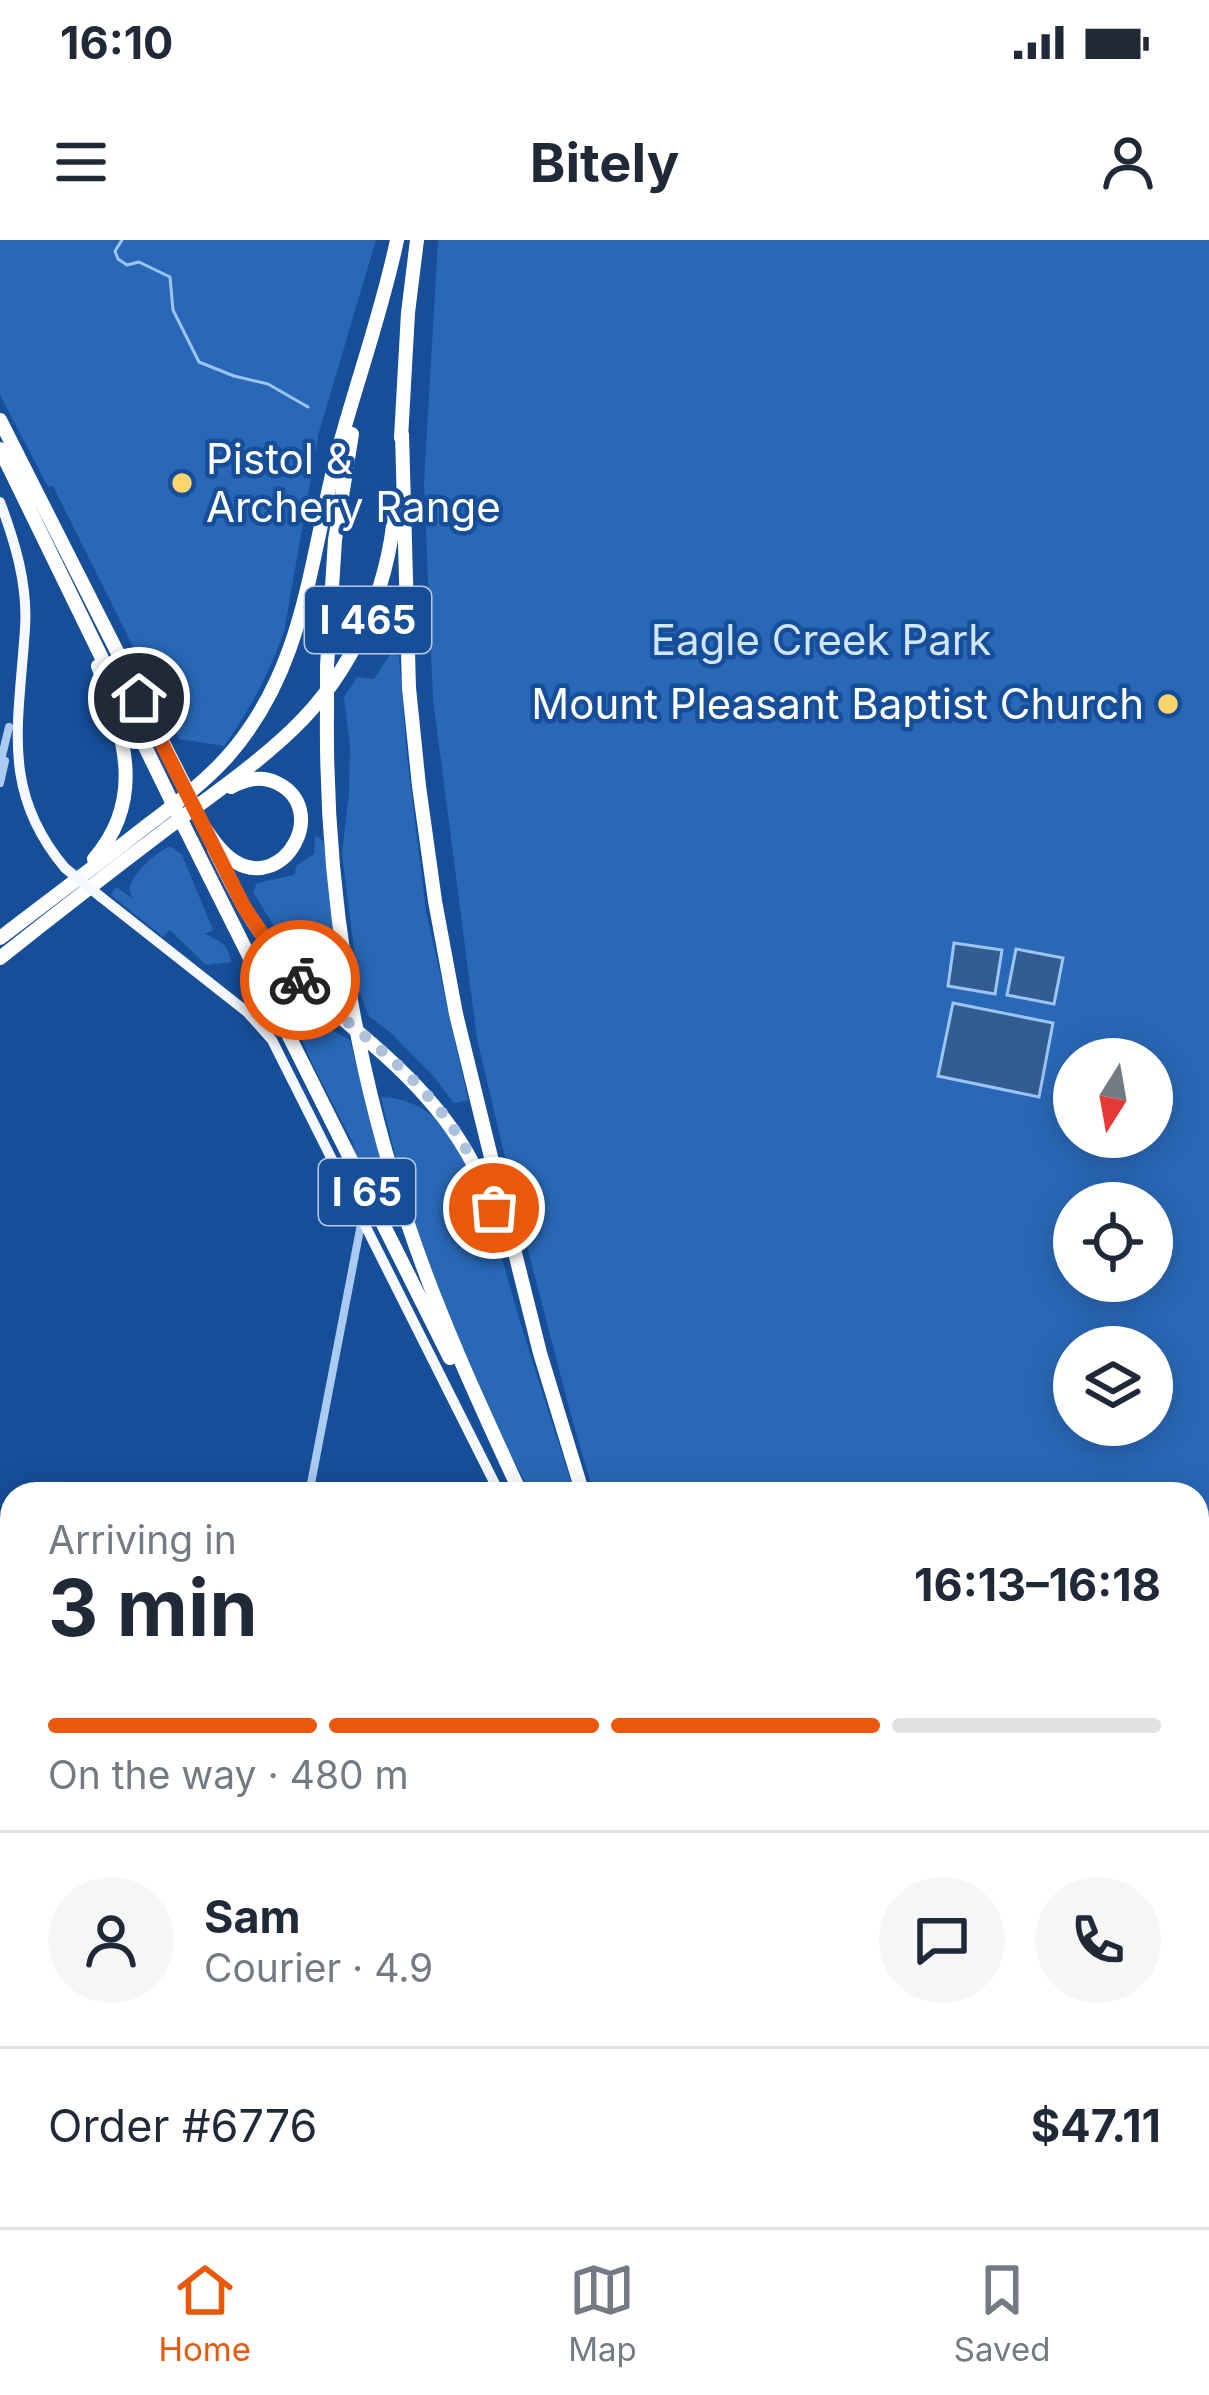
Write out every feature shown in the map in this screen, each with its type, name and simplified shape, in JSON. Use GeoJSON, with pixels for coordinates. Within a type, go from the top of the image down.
{"type":"FeatureCollection","features":[{"type":"Feature","properties":{"kind":"highway","name":"I 465"},"geometry":{"type":"LineString","coordinates":[[0,938],[206,779],[248,730],[274,689],[300,622],[337,456],[397,240]]}},
{"type":"Feature","properties":{"kind":"highway","name":"I 465"},"geometry":{"type":"LineString","coordinates":[[0,958],[98,890],[276,745],[335,680],[364,629],[384,575],[392,535],[417,240]]}},
{"type":"Feature","properties":{"kind":"highway"},"geometry":{"type":"LineString","coordinates":[[381,306],[347,453],[330,590],[328,793],[338,909],[353,1006],[394,1178],[424,1270],[515,1482]]}},
{"type":"Feature","properties":{"kind":"highway","name":"I 65"},"geometry":{"type":"LineString","coordinates":[[0,420],[236,893],[262,935],[293,974],[435,1103],[476,1166],[494,1208],[579,1482]]}},
{"type":"Feature","properties":{"kind":"highway"},"geometry":{"type":"LineString","coordinates":[[402,434],[409,688],[430,868],[460,1031],[540,1352]]}},
{"type":"Feature","properties":{"kind":"highway","name":"I 65"},"geometry":{"type":"LineString","coordinates":[[0,449],[170,800],[515,1482]]}},
{"type":"Feature","properties":{"kind":"highway"},"geometry":{"type":"LineString","coordinates":[[55,561],[109,698],[127,773],[112,834],[60,892]]}},
{"type":"Feature","properties":{"kind":"highway"},"geometry":{"type":"LineString","coordinates":[[98,890],[245,780],[260,778],[278,784],[293,797],[301,815],[301,832],[292,850],[278,862],[248,867],[231,860],[200,820]]}},
{"type":"Feature","properties":{"kind":"main road"},"geometry":{"type":"LineString","coordinates":[[0,502],[16,550],[25,614],[7,747],[11,784],[23,818],[38,842],[65,868],[247,1012],[278,1049],[494,1482]]}},
{"type":"Feature","properties":{"kind":"street"},"geometry":{"type":"LineString","coordinates":[[0,764],[9,727]]}},
{"type":"Feature","properties":{"kind":"street"},"geometry":{"type":"LineString","coordinates":[[0,783],[7,747]]}},
{"type":"Feature","properties":{"kind":"street"},"geometry":{"type":"LineString","coordinates":[[311,1482],[362,1217]]}},
{"type":"Feature","properties":{"kind":"green space"},"geometry":{"type":"Polygon","coordinates":[[[0,240],[376,240],[319,432],[284,632],[258,691],[224,746],[179,739],[53,486],[48,487],[0,395],[0,240]]]}},
{"type":"Feature","properties":{"kind":"green space","name":"Eagle Creek Park"},"geometry":{"type":"Polygon","coordinates":[[[438,240],[1209,240],[1209,1482],[590,1482],[477,1039],[433,699],[424,483],[438,240]]]}},
{"type":"Feature","properties":{"kind":"green space"},"geometry":{"type":"Polygon","coordinates":[[[391,653],[399,656],[426,911],[468,1100],[454,1103],[435,1078],[369,1016],[359,991],[342,853],[350,745],[344,697],[357,677],[374,679],[391,653]]]}},
{"type":"Feature","properties":{"kind":"green space"},"geometry":{"type":"Polygon","coordinates":[[[315,835],[323,841],[342,989],[327,984],[335,1001],[296,962],[253,892],[257,883],[294,875],[297,865],[314,854],[315,835]]]}},
{"type":"Feature","properties":{"kind":"green space"},"geometry":{"type":"Polygon","coordinates":[[[170,846],[182,855],[213,930],[205,934],[223,944],[231,962],[206,965],[170,930],[163,937],[111,895],[116,887],[133,899],[129,889],[135,876],[170,846]]]}},
{"type":"Feature","properties":{"kind":"green space"},"geometry":{"type":"Polygon","coordinates":[[[290,996],[312,1008],[318,1022],[350,1040],[389,1192],[380,1196],[356,1156],[284,999],[290,996]]]}},
{"type":"Feature","properties":{"kind":"green space"},"geometry":{"type":"Polygon","coordinates":[[[381,1097],[408,1102],[432,1116],[464,1159],[496,1239],[571,1482],[525,1482],[442,1300],[381,1097]]]}},
{"type":"Feature","properties":{"kind":"shaded area"},"geometry":{"type":"Polygon","coordinates":[[[954,943],[1002,950],[995,994],[948,986],[954,943]]]}},
{"type":"Feature","properties":{"kind":"shaded area"},"geometry":{"type":"Polygon","coordinates":[[[1016,949],[1063,958],[1054,1004],[1007,995],[1016,949]]]}},
{"type":"Feature","properties":{"kind":"shaded area"},"geometry":{"type":"Polygon","coordinates":[[[953,1003],[1053,1023],[1039,1097],[938,1076],[953,1003]]]}},
{"type":"Feature","properties":{"kind":"waterway"},"geometry":{"type":"LineString","coordinates":[[122,240],[115,251],[118,259],[127,265],[139,262],[170,277],[173,310],[199,362],[268,384],[308,407]]}},
{"type":"Feature","properties":{"kind":"way so far"},"geometry":{"type":"LineString","coordinates":[[300,980],[435,1103],[464,1144],[494,1208]]}},
{"type":"Feature","properties":{"kind":"place","name":"Pistol & Archery Range"},"geometry":{"type":"Point","coordinates":[182,483]}},
{"type":"Feature","properties":{"kind":"place","name":"Mount Pleasant Baptist Church"},"geometry":{"type":"Point","coordinates":[1168,704]}},
{"type":"Feature","properties":{"kind":"route"},"geometry":{"type":"LineString","coordinates":[[139,698],[244,907],[300,980]]}}]}
